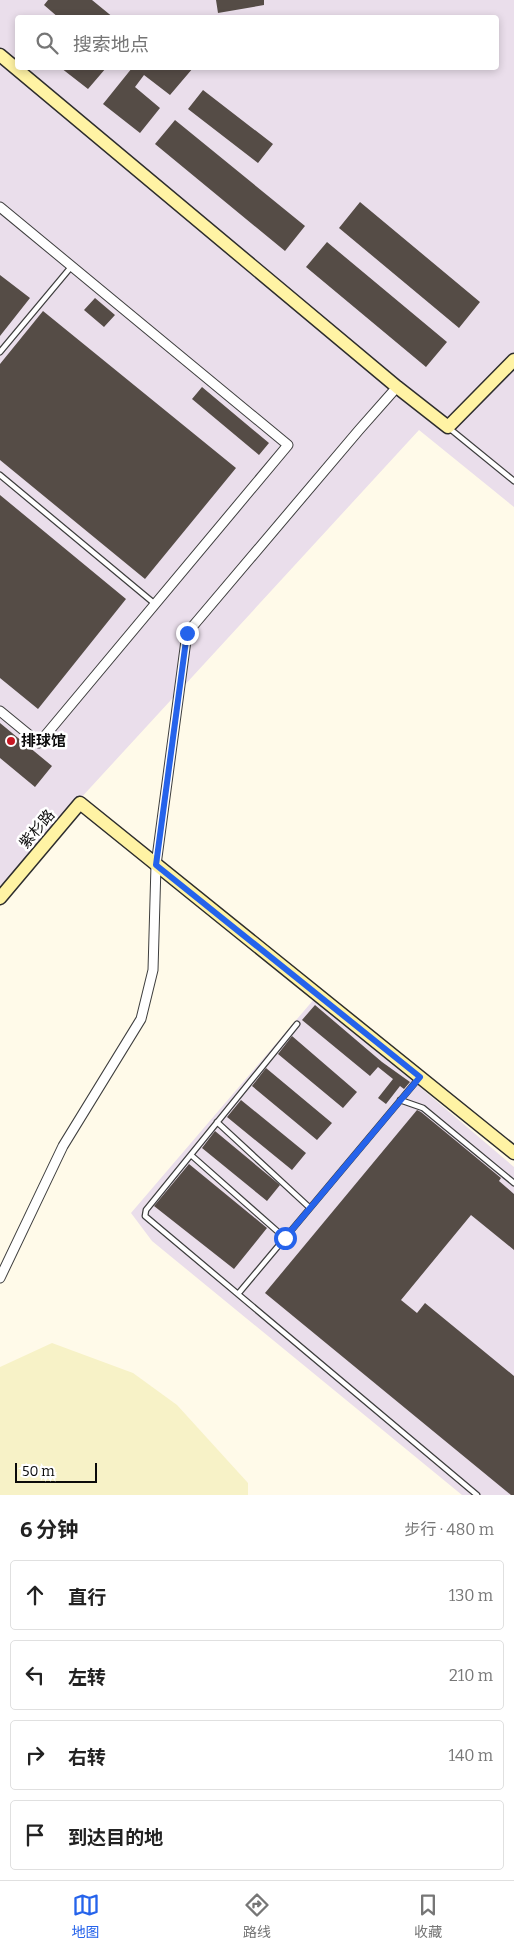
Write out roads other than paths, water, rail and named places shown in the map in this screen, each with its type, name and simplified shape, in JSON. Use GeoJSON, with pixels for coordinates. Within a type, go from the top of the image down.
{"type":"FeatureCollection","features":[{"type":"Feature","properties":{"kind":"main road"},"geometry":{"type":"LineString","coordinates":[[0,55],[15,68]]}},
{"type":"Feature","properties":{"kind":"main road"},"geometry":{"type":"LineString","coordinates":[[18,70],[448,427],[514,360]]}},
{"type":"Feature","properties":{"kind":"main road","name":"紫杉路"},"geometry":{"type":"LineString","coordinates":[[0,898],[80,803],[156,865]]}},
{"type":"Feature","properties":{"kind":"main road"},"geometry":{"type":"LineString","coordinates":[[156,865],[514,1153]]}},
{"type":"Feature","properties":{"kind":"street"},"geometry":{"type":"LineString","coordinates":[[0,207],[288,445],[39,743],[0,711]]}},
{"type":"Feature","properties":{"kind":"street"},"geometry":{"type":"LineString","coordinates":[[0,1278],[64,1146],[141,1019],[153,970],[156,865],[187,633],[359,430],[398,387]]}},
{"type":"Feature","properties":{"kind":"lane"},"geometry":{"type":"LineString","coordinates":[[0,352],[72,266]]}},
{"type":"Feature","properties":{"kind":"lane"},"geometry":{"type":"LineString","coordinates":[[448,427],[514,481]]}},
{"type":"Feature","properties":{"kind":"lane"},"geometry":{"type":"LineString","coordinates":[[0,476],[155,604]]}},
{"type":"Feature","properties":{"kind":"lane"},"geometry":{"type":"LineString","coordinates":[[297,1024],[146,1210],[145,1216],[477,1495]]}},
{"type":"Feature","properties":{"kind":"lane"},"geometry":{"type":"LineString","coordinates":[[238,1294],[420,1077]]}},
{"type":"Feature","properties":{"kind":"lane"},"geometry":{"type":"LineString","coordinates":[[400,1100],[423,1108],[514,1183]]}},
{"type":"Feature","properties":{"kind":"lane"},"geometry":{"type":"LineString","coordinates":[[217,1122],[310,1208]]}},
{"type":"Feature","properties":{"kind":"lane"},"geometry":{"type":"LineString","coordinates":[[190,1155],[285,1238]]}},
{"type":"Feature","properties":{"kind":"place","name":"排球馆"},"geometry":{"type":"Point","coordinates":[11,741]}}]}
